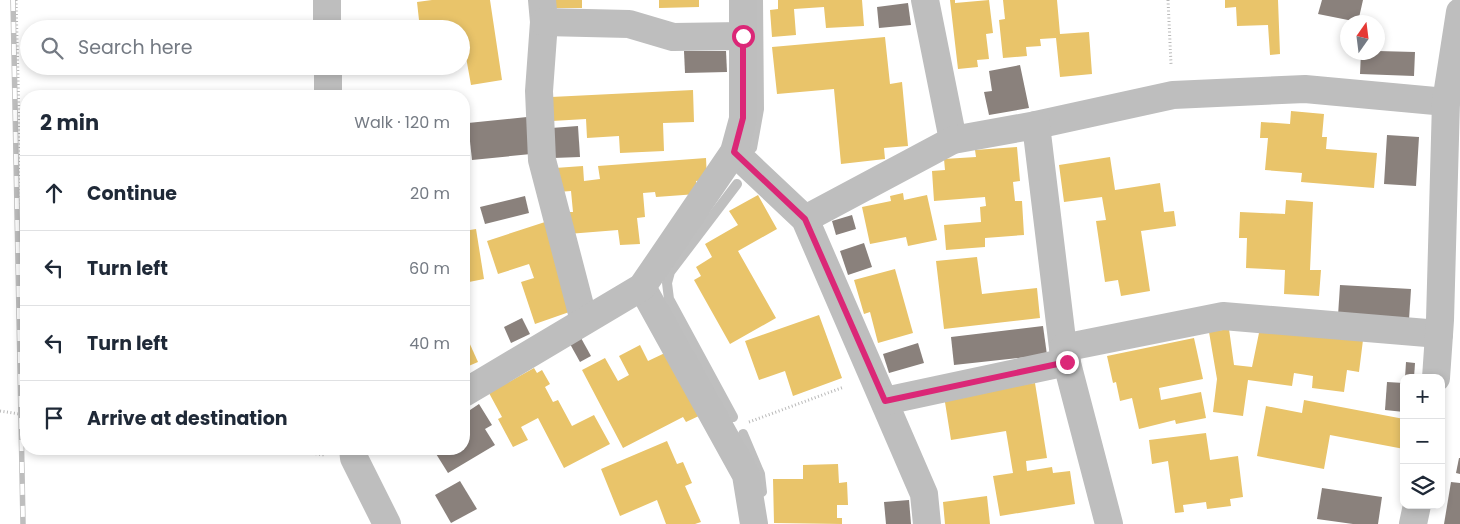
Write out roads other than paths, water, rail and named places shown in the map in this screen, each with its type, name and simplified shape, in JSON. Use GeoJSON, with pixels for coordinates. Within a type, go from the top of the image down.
{"type":"FeatureCollection","features":[{"type":"Feature","properties":{"kind":"street"},"geometry":{"type":"LineString","coordinates":[[327,0],[327,20]]}},
{"type":"Feature","properties":{"kind":"street"},"geometry":{"type":"LineString","coordinates":[[470,389],[642,287],[734,152],[743,118],[743,0]]}},
{"type":"Feature","properties":{"kind":"street"},"geometry":{"type":"LineString","coordinates":[[925,0],[953,140]]}},
{"type":"Feature","properties":{"kind":"street"},"geometry":{"type":"LineString","coordinates":[[584,321],[542,160],[539,91],[543,11],[629,24],[673,37],[743,36]]}},
{"type":"Feature","properties":{"kind":"street"},"geometry":{"type":"LineString","coordinates":[[1437,374],[1446,327],[1446,102],[1460,12]]}},
{"type":"Feature","properties":{"kind":"street"},"geometry":{"type":"LineString","coordinates":[[328,75],[328,90]]}},
{"type":"Feature","properties":{"kind":"street"},"geometry":{"type":"LineString","coordinates":[[805,219],[953,140],[1036,125],[1173,95],[1305,89],[1446,102]]}},
{"type":"Feature","properties":{"kind":"street"},"geometry":{"type":"LineString","coordinates":[[1036,125],[1065,355],[1110,524]]}},
{"type":"Feature","properties":{"kind":"street"},"geometry":{"type":"LineString","coordinates":[[734,152],[805,219],[924,494],[927,524]]}},
{"type":"Feature","properties":{"kind":"street"},"geometry":{"type":"LineString","coordinates":[[642,287],[746,475],[754,524]]}},
{"type":"Feature","properties":{"kind":"street"},"geometry":{"type":"LineString","coordinates":[[885,401],[1223,316],[1446,327]]}},
{"type":"Feature","properties":{"kind":"street"},"geometry":{"type":"LineString","coordinates":[[360,455],[387,524]]}},
{"type":"Feature","properties":{"kind":"street"},"geometry":{"type":"LineString","coordinates":[[1413,524],[1416,509]]}},
{"type":"Feature","properties":{"kind":"waterway"},"geometry":{"type":"LineString","coordinates":[[752,148],[759,109],[758,0]]}},
{"type":"Feature","properties":{"kind":"waterway"},"geometry":{"type":"LineString","coordinates":[[733,417],[669,299],[667,283],[670,272],[737,184]]}},
{"type":"Feature","properties":{"kind":"waterway"},"geometry":{"type":"LineString","coordinates":[[743,434],[760,474],[762,492]]}},
{"type":"Feature","properties":{"kind":"railway"},"geometry":{"type":"LineString","coordinates":[[13,0],[20,367]]}},
{"type":"Feature","properties":{"kind":"railway"},"geometry":{"type":"LineString","coordinates":[[22,455],[23,524]]}}]}
